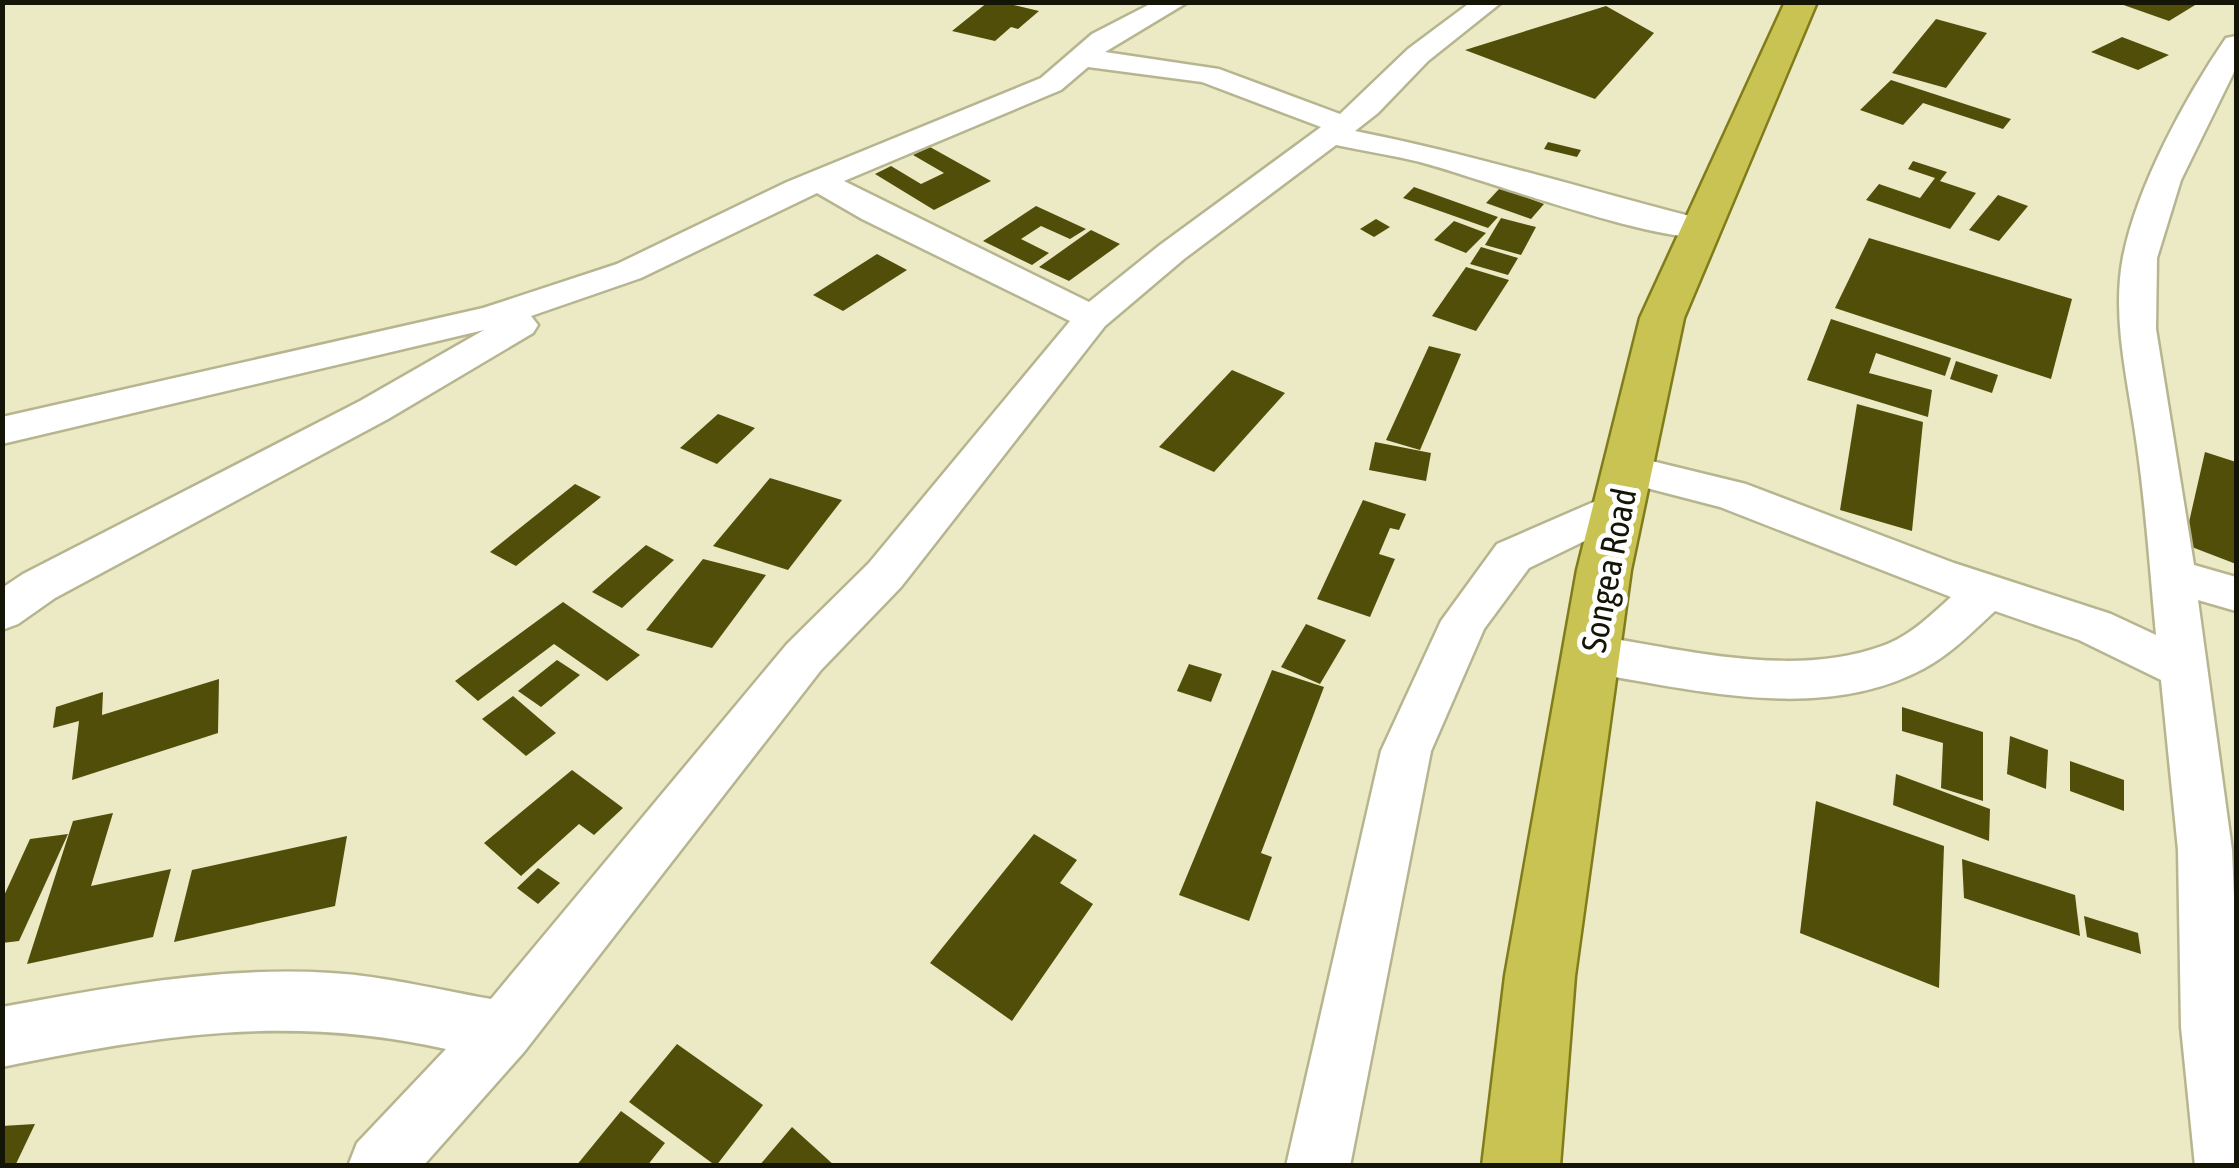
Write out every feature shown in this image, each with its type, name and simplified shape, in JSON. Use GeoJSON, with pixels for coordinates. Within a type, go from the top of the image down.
{"type":"FeatureCollection","features":[{"type":"Feature","properties":{"kind":"highway","name":"Songea Road"},"geometry":{"type":"LineString","coordinates":[[1521,1166],[1540,976],[1591,654],[1623,487],[1662,318],[1800,3]]}},
{"type":"Feature","properties":{"kind":"street"},"geometry":{"type":"LineString","coordinates":[[2,431],[493,316],[629,271],[819,180],[1051,84],[1102,40],[1176,2]]}},
{"type":"Feature","properties":{"kind":"street"},"geometry":{"type":"LineString","coordinates":[[380,1166],[502,1032],[804,656],[885,575],[1092,318],[1172,252],[1368,107],[1418,55],[1489,2]]}},
{"type":"Feature","properties":{"kind":"street"},"geometry":{"type":"LineString","coordinates":[[2228,1166],[2211,1028],[2205,850],[2173,576],[2138,329],[2140,258],[2166,180],[2236,44]]}},
{"type":"Feature","properties":{"kind":"street"},"geometry":{"type":"LineString","coordinates":[[1081,58],[1154,65],[1208,76],[1337,130],[1639,216],[1700,229]]}},
{"type":"Feature","properties":{"kind":"street"},"geometry":{"type":"LineString","coordinates":[[819,180],[874,212],[1092,318]]}},
{"type":"Feature","properties":{"kind":"street"},"geometry":{"type":"LineString","coordinates":[[2,612],[38,586],[374,410],[582,287]]}},
{"type":"Feature","properties":{"kind":"street"},"geometry":{"type":"LineString","coordinates":[[1318,1166],[1406,751],[1464,621],[1513,556],[1623,487],[1730,496],[2094,626],[2184,669]]}},
{"type":"Feature","properties":{"kind":"street"},"geometry":{"type":"LineString","coordinates":[[2173,576],[2236,594]]}},
{"type":"Feature","properties":{"kind":"street"},"geometry":{"type":"LineString","coordinates":[[1591,654],[1726,674],[1817,679],[1898,660],[1946,627],[1988,591]]}},
{"type":"Feature","properties":{"kind":"street"},"geometry":{"type":"LineString","coordinates":[[2,1037],[95,1019],[235,1002],[331,1001],[502,1032]]}},
{"type":"Feature","properties":{"kind":"building"},"geometry":{"type":"Polygon","coordinates":[[[988,2],[1039,11],[1018,29],[1011,27],[995,41],[952,31],[988,2]]]}},
{"type":"Feature","properties":{"kind":"building"},"geometry":{"type":"Polygon","coordinates":[[[2115,2],[2200,2],[2169,21],[2115,2]]]}},
{"type":"Feature","properties":{"kind":"building"},"geometry":{"type":"Polygon","coordinates":[[[1606,6],[1654,33],[1595,99],[1465,50],[1606,6]]]}},
{"type":"Feature","properties":{"kind":"building"},"geometry":{"type":"Polygon","coordinates":[[[1936,19],[1987,33],[1946,88],[1892,73],[1936,19]]]}},
{"type":"Feature","properties":{"kind":"building"},"geometry":{"type":"Polygon","coordinates":[[[2122,37],[2169,55],[2138,70],[2091,52],[2122,37]]]}},
{"type":"Feature","properties":{"kind":"building"},"geometry":{"type":"Polygon","coordinates":[[[1891,80],[2011,119],[2003,129],[1923,103],[1903,125],[1860,110],[1891,80]]]}},
{"type":"Feature","properties":{"kind":"building"},"geometry":{"type":"Polygon","coordinates":[[[1548,142],[1581,150],[1577,157],[1544,149],[1548,142]]]}},
{"type":"Feature","properties":{"kind":"building"},"geometry":{"type":"Polygon","coordinates":[[[930,147],[991,181],[934,210],[875,174],[891,166],[921,184],[944,173],[913,155],[930,147]]]}},
{"type":"Feature","properties":{"kind":"building"},"geometry":{"type":"Polygon","coordinates":[[[1913,161],[1947,172],[1940,181],[1976,193],[1950,229],[1866,200],[1879,184],[1920,198],[1935,178],[1908,169],[1913,161]]]}},
{"type":"Feature","properties":{"kind":"building"},"geometry":{"type":"Polygon","coordinates":[[[1414,187],[1498,217],[1488,228],[1403,198],[1414,187]]]}},
{"type":"Feature","properties":{"kind":"building"},"geometry":{"type":"Polygon","coordinates":[[[1500,188],[1544,204],[1531,219],[1486,203],[1500,188]]]}},
{"type":"Feature","properties":{"kind":"building"},"geometry":{"type":"Polygon","coordinates":[[[1998,195],[2028,206],[1999,241],[1969,230],[1998,195]]]}},
{"type":"Feature","properties":{"kind":"building"},"geometry":{"type":"Polygon","coordinates":[[[1036,206],[1086,229],[1070,239],[1041,226],[1021,239],[1049,253],[1032,265],[983,241],[1036,206]]]}},
{"type":"Feature","properties":{"kind":"building"},"geometry":{"type":"Polygon","coordinates":[[[1501,218],[1536,227],[1521,255],[1485,245],[1501,218]]]}},
{"type":"Feature","properties":{"kind":"building"},"geometry":{"type":"Polygon","coordinates":[[[1376,219],[1390,227],[1374,237],[1360,229],[1376,219]]]}},
{"type":"Feature","properties":{"kind":"building"},"geometry":{"type":"Polygon","coordinates":[[[1454,221],[1486,233],[1466,253],[1434,240],[1454,221]]]}},
{"type":"Feature","properties":{"kind":"building"},"geometry":{"type":"Polygon","coordinates":[[[1091,230],[1120,244],[1069,281],[1039,267],[1091,230]]]}},
{"type":"Feature","properties":{"kind":"building"},"geometry":{"type":"Polygon","coordinates":[[[1869,238],[2072,299],[2051,379],[1835,308],[1869,238]]]}},
{"type":"Feature","properties":{"kind":"building"},"geometry":{"type":"Polygon","coordinates":[[[1481,247],[1518,258],[1508,275],[1470,264],[1481,247]]]}},
{"type":"Feature","properties":{"kind":"building"},"geometry":{"type":"Polygon","coordinates":[[[877,254],[907,270],[843,311],[813,295],[877,254]]]}},
{"type":"Feature","properties":{"kind":"building"},"geometry":{"type":"Polygon","coordinates":[[[1466,267],[1509,280],[1476,331],[1432,316],[1466,267]]]}},
{"type":"Feature","properties":{"kind":"building"},"geometry":{"type":"Polygon","coordinates":[[[1831,319],[1951,358],[1945,376],[1876,353],[1869,373],[1932,390],[1928,417],[1807,380],[1831,319]]]}},
{"type":"Feature","properties":{"kind":"building"},"geometry":{"type":"Polygon","coordinates":[[[1429,346],[1461,354],[1420,450],[1386,440],[1429,346]]]}},
{"type":"Feature","properties":{"kind":"building"},"geometry":{"type":"Polygon","coordinates":[[[1956,361],[1998,375],[1992,393],[1950,379],[1956,361]]]}},
{"type":"Feature","properties":{"kind":"building"},"geometry":{"type":"Polygon","coordinates":[[[1232,370],[1285,393],[1214,472],[1159,447],[1232,370]]]}},
{"type":"Feature","properties":{"kind":"building"},"geometry":{"type":"Polygon","coordinates":[[[1857,404],[1923,422],[1912,531],[1840,510],[1857,404]]]}},
{"type":"Feature","properties":{"kind":"building"},"geometry":{"type":"Polygon","coordinates":[[[718,414],[755,428],[717,464],[680,448],[718,414]]]}},
{"type":"Feature","properties":{"kind":"building"},"geometry":{"type":"Polygon","coordinates":[[[1375,442],[1431,453],[1426,481],[1369,470],[1375,442]]]}},
{"type":"Feature","properties":{"kind":"building"},"geometry":{"type":"Polygon","coordinates":[[[2205,452],[2236,462],[2236,564],[2184,544],[2205,452]]]}},
{"type":"Feature","properties":{"kind":"building"},"geometry":{"type":"Polygon","coordinates":[[[770,478],[842,500],[788,570],[713,546],[770,478]]]}},
{"type":"Feature","properties":{"kind":"building"},"geometry":{"type":"Polygon","coordinates":[[[575,484],[601,497],[516,566],[490,552],[575,484]]]}},
{"type":"Feature","properties":{"kind":"building"},"geometry":{"type":"Polygon","coordinates":[[[1363,500],[1406,514],[1399,530],[1390,528],[1379,554],[1395,559],[1370,617],[1317,599],[1363,500]]]}},
{"type":"Feature","properties":{"kind":"building"},"geometry":{"type":"Polygon","coordinates":[[[646,545],[674,560],[622,608],[592,592],[646,545]]]}},
{"type":"Feature","properties":{"kind":"building"},"geometry":{"type":"Polygon","coordinates":[[[703,559],[766,575],[712,648],[646,630],[703,559]]]}},
{"type":"Feature","properties":{"kind":"building"},"geometry":{"type":"Polygon","coordinates":[[[563,602],[640,655],[607,681],[554,644],[478,701],[455,681],[563,602]]]}},
{"type":"Feature","properties":{"kind":"building"},"geometry":{"type":"Polygon","coordinates":[[[1306,624],[1346,640],[1320,684],[1281,667],[1306,624]]]}},
{"type":"Feature","properties":{"kind":"building"},"geometry":{"type":"Polygon","coordinates":[[[557,660],[580,675],[541,707],[518,691],[557,660]]]}},
{"type":"Feature","properties":{"kind":"building"},"geometry":{"type":"Polygon","coordinates":[[[1189,664],[1222,674],[1211,702],[1177,691],[1189,664]]]}},
{"type":"Feature","properties":{"kind":"building"},"geometry":{"type":"Polygon","coordinates":[[[1272,670],[1324,687],[1261,853],[1272,857],[1249,921],[1179,895],[1272,670]]]}},
{"type":"Feature","properties":{"kind":"building"},"geometry":{"type":"Polygon","coordinates":[[[219,679],[218,733],[72,780],[79,721],[53,728],[56,707],[103,692],[102,715],[219,679]]]}},
{"type":"Feature","properties":{"kind":"building"},"geometry":{"type":"Polygon","coordinates":[[[513,696],[556,733],[526,756],[482,719],[513,696]]]}},
{"type":"Feature","properties":{"kind":"building"},"geometry":{"type":"Polygon","coordinates":[[[1902,707],[1983,732],[1983,801],[1941,788],[1943,743],[1902,731],[1902,707]]]}},
{"type":"Feature","properties":{"kind":"building"},"geometry":{"type":"Polygon","coordinates":[[[2010,736],[2048,750],[2046,789],[2007,774],[2010,736]]]}},
{"type":"Feature","properties":{"kind":"building"},"geometry":{"type":"Polygon","coordinates":[[[2070,761],[2124,780],[2124,811],[2070,791],[2070,761]]]}},
{"type":"Feature","properties":{"kind":"building"},"geometry":{"type":"Polygon","coordinates":[[[572,770],[623,808],[594,835],[579,824],[521,876],[484,843],[572,770]]]}},
{"type":"Feature","properties":{"kind":"building"},"geometry":{"type":"Polygon","coordinates":[[[1896,774],[1990,809],[1989,841],[1893,805],[1896,774]]]}},
{"type":"Feature","properties":{"kind":"building"},"geometry":{"type":"Polygon","coordinates":[[[1816,801],[1944,846],[1939,988],[1800,933],[1816,801]]]}},
{"type":"Feature","properties":{"kind":"building"},"geometry":{"type":"Polygon","coordinates":[[[113,813],[91,886],[171,869],[153,937],[27,964],[73,821],[113,813]]]}},
{"type":"Feature","properties":{"kind":"building"},"geometry":{"type":"Polygon","coordinates":[[[68,834],[19,941],[2,943],[2,900],[30,839],[68,834]]]}},
{"type":"Feature","properties":{"kind":"building"},"geometry":{"type":"Polygon","coordinates":[[[1034,834],[1077,860],[1060,883],[1093,904],[1012,1021],[930,963],[1034,834]]]}},
{"type":"Feature","properties":{"kind":"building"},"geometry":{"type":"Polygon","coordinates":[[[347,836],[335,906],[174,942],[192,870],[347,836]]]}},
{"type":"Feature","properties":{"kind":"building"},"geometry":{"type":"Polygon","coordinates":[[[1962,859],[2075,895],[2080,936],[1964,898],[1962,859]]]}},
{"type":"Feature","properties":{"kind":"building"},"geometry":{"type":"Polygon","coordinates":[[[538,868],[560,883],[538,904],[517,888],[538,868]]]}},
{"type":"Feature","properties":{"kind":"building"},"geometry":{"type":"Polygon","coordinates":[[[2084,916],[2138,933],[2141,954],[2087,937],[2084,916]]]}},
{"type":"Feature","properties":{"kind":"building"},"geometry":{"type":"Polygon","coordinates":[[[677,1044],[763,1105],[716,1166],[629,1102],[677,1044]]]}},
{"type":"Feature","properties":{"kind":"building"},"geometry":{"type":"Polygon","coordinates":[[[621,1111],[665,1143],[647,1166],[576,1166],[621,1111]]]}},
{"type":"Feature","properties":{"kind":"building"},"geometry":{"type":"Polygon","coordinates":[[[35,1124],[15,1166],[2,1166],[2,1126],[35,1124]]]}},
{"type":"Feature","properties":{"kind":"building"},"geometry":{"type":"Polygon","coordinates":[[[792,1127],[835,1166],[759,1166],[792,1127]]]}}]}
